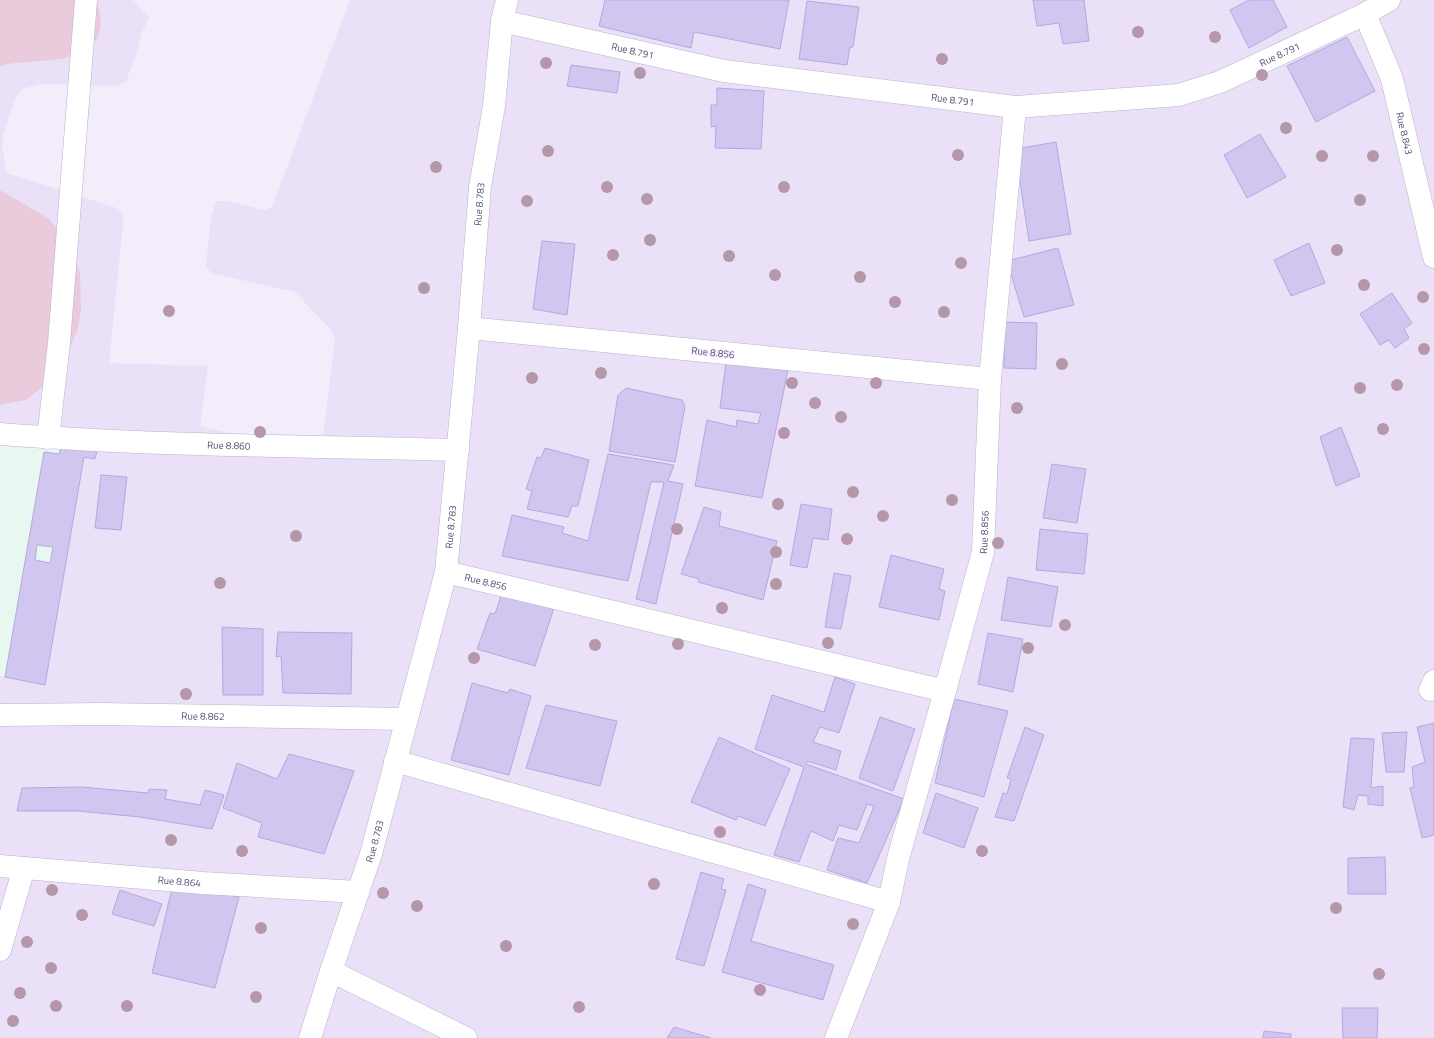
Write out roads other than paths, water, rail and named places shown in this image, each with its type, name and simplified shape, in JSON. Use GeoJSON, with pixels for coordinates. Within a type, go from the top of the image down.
{"type":"FeatureCollection","features":[{"type":"Feature","properties":{"kind":"street"},"geometry":{"type":"LineString","coordinates":[[48,438],[59,343],[86,0]]}},
{"type":"Feature","properties":{"kind":"street","name":"Rue 8.791"},"geometry":{"type":"LineString","coordinates":[[504,10],[724,72],[1015,107],[1179,95],[1220,82],[1365,14],[1389,0]]}},
{"type":"Feature","properties":{"kind":"street","name":"Rue 8.783"},"geometry":{"type":"LineString","coordinates":[[310,1038],[371,854],[446,572],[469,328],[480,187],[494,106],[504,10]]}},
{"type":"Feature","properties":{"kind":"street","name":"Rue 8.843"},"geometry":{"type":"LineString","coordinates":[[1365,14],[1392,79],[1434,257]]}},
{"type":"Feature","properties":{"kind":"street"},"geometry":{"type":"LineString","coordinates":[[990,379],[1015,107]]}},
{"type":"Feature","properties":{"kind":"street","name":"Rue 8.856"},"geometry":{"type":"LineString","coordinates":[[446,572],[945,691],[983,552],[990,379],[469,328]]}},
{"type":"Feature","properties":{"kind":"street","name":"Rue 8.860"},"geometry":{"type":"LineString","coordinates":[[0,434],[48,438],[148,442],[458,450]]}},
{"type":"Feature","properties":{"kind":"street"},"geometry":{"type":"LineString","coordinates":[[836,1038],[889,902],[898,859],[945,691]]}},
{"type":"Feature","properties":{"kind":"street","name":"Rue 8.862"},"geometry":{"type":"LineString","coordinates":[[0,715],[102,714],[406,719]]}},
{"type":"Feature","properties":{"kind":"street"},"geometry":{"type":"LineString","coordinates":[[395,761],[889,902]]}},
{"type":"Feature","properties":{"kind":"street","name":"Rue 8.864"},"geometry":{"type":"LineString","coordinates":[[0,866],[195,882],[358,892]]}},
{"type":"Feature","properties":{"kind":"street"},"geometry":{"type":"LineString","coordinates":[[0,950],[24,868]]}},
{"type":"Feature","properties":{"kind":"street"},"geometry":{"type":"LineString","coordinates":[[331,971],[466,1038]]}}]}
